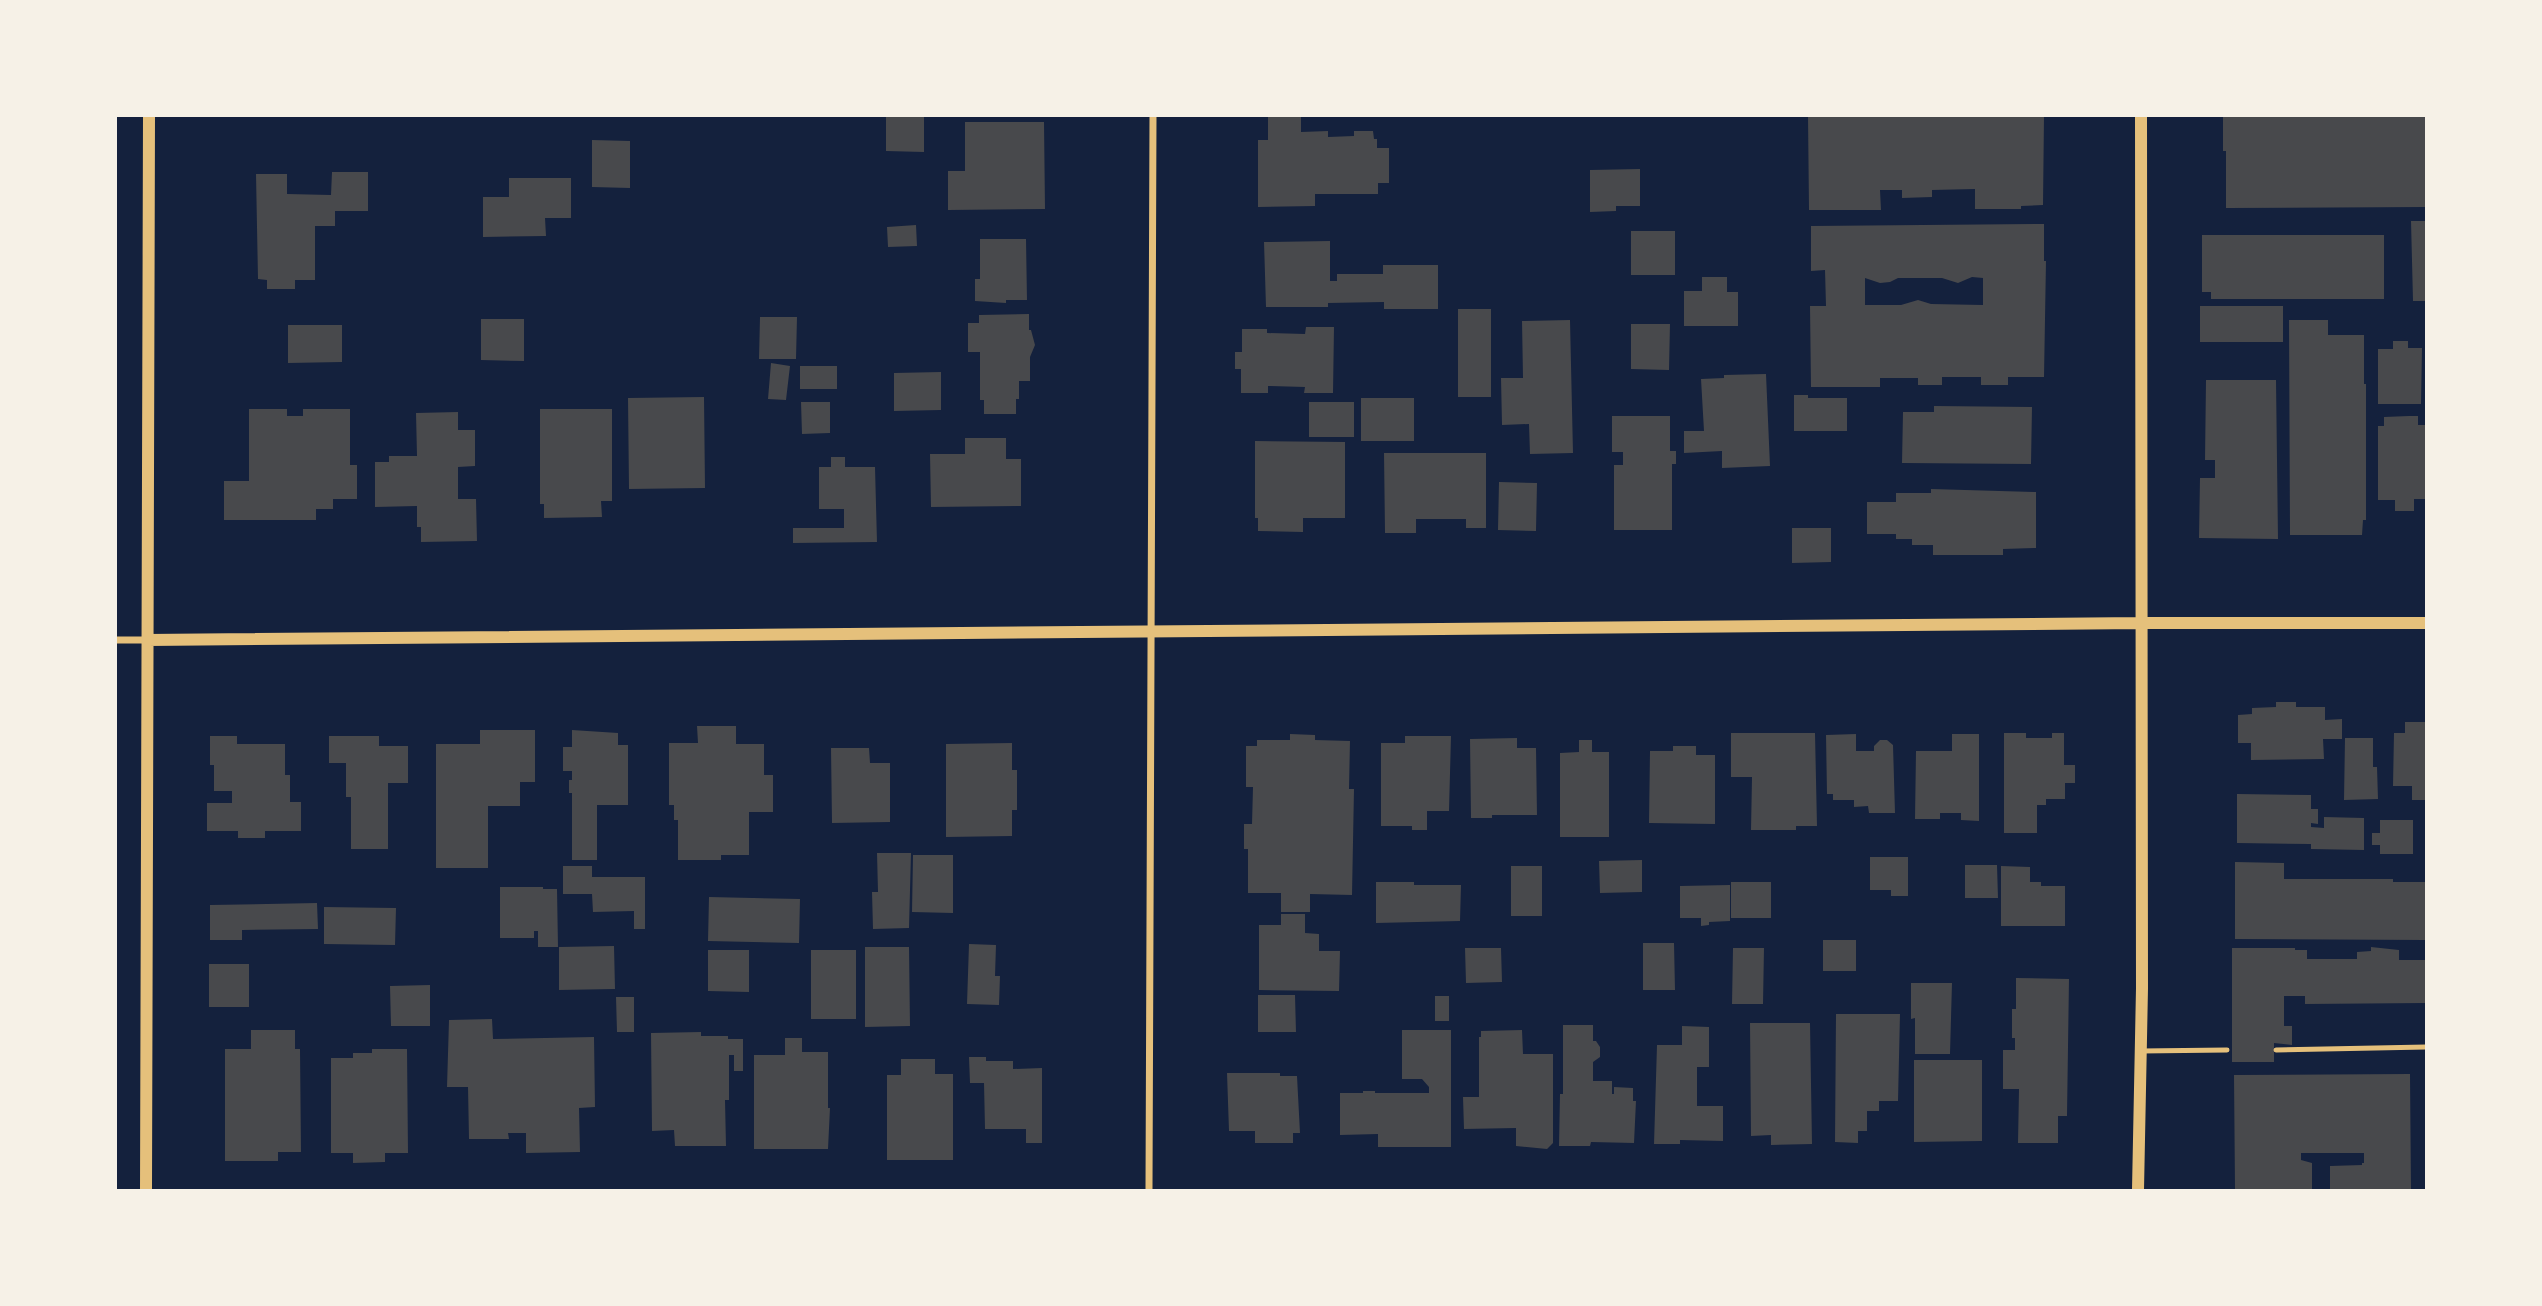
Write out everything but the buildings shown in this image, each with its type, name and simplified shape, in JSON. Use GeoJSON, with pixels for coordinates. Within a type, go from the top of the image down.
{"type":"FeatureCollection","features":[{"type":"Feature","properties":{"kind":"street"},"geometry":{"type":"LineString","coordinates":[[146,1191],[149,116]]}},
{"type":"Feature","properties":{"kind":"street"},"geometry":{"type":"LineString","coordinates":[[1149,1191],[1153,116]]}},
{"type":"Feature","properties":{"kind":"street"},"geometry":{"type":"LineString","coordinates":[[2138,1191],[2141,1051],[2141,116]]}},
{"type":"Feature","properties":{"kind":"street"},"geometry":{"type":"LineString","coordinates":[[116,640],[2427,623]]}},
{"type":"Feature","properties":{"kind":"lane"},"geometry":{"type":"LineString","coordinates":[[2276,1050],[2427,1047]]}},
{"type":"Feature","properties":{"kind":"lane"},"geometry":{"type":"LineString","coordinates":[[2141,1051],[2227,1050]]}}]}
